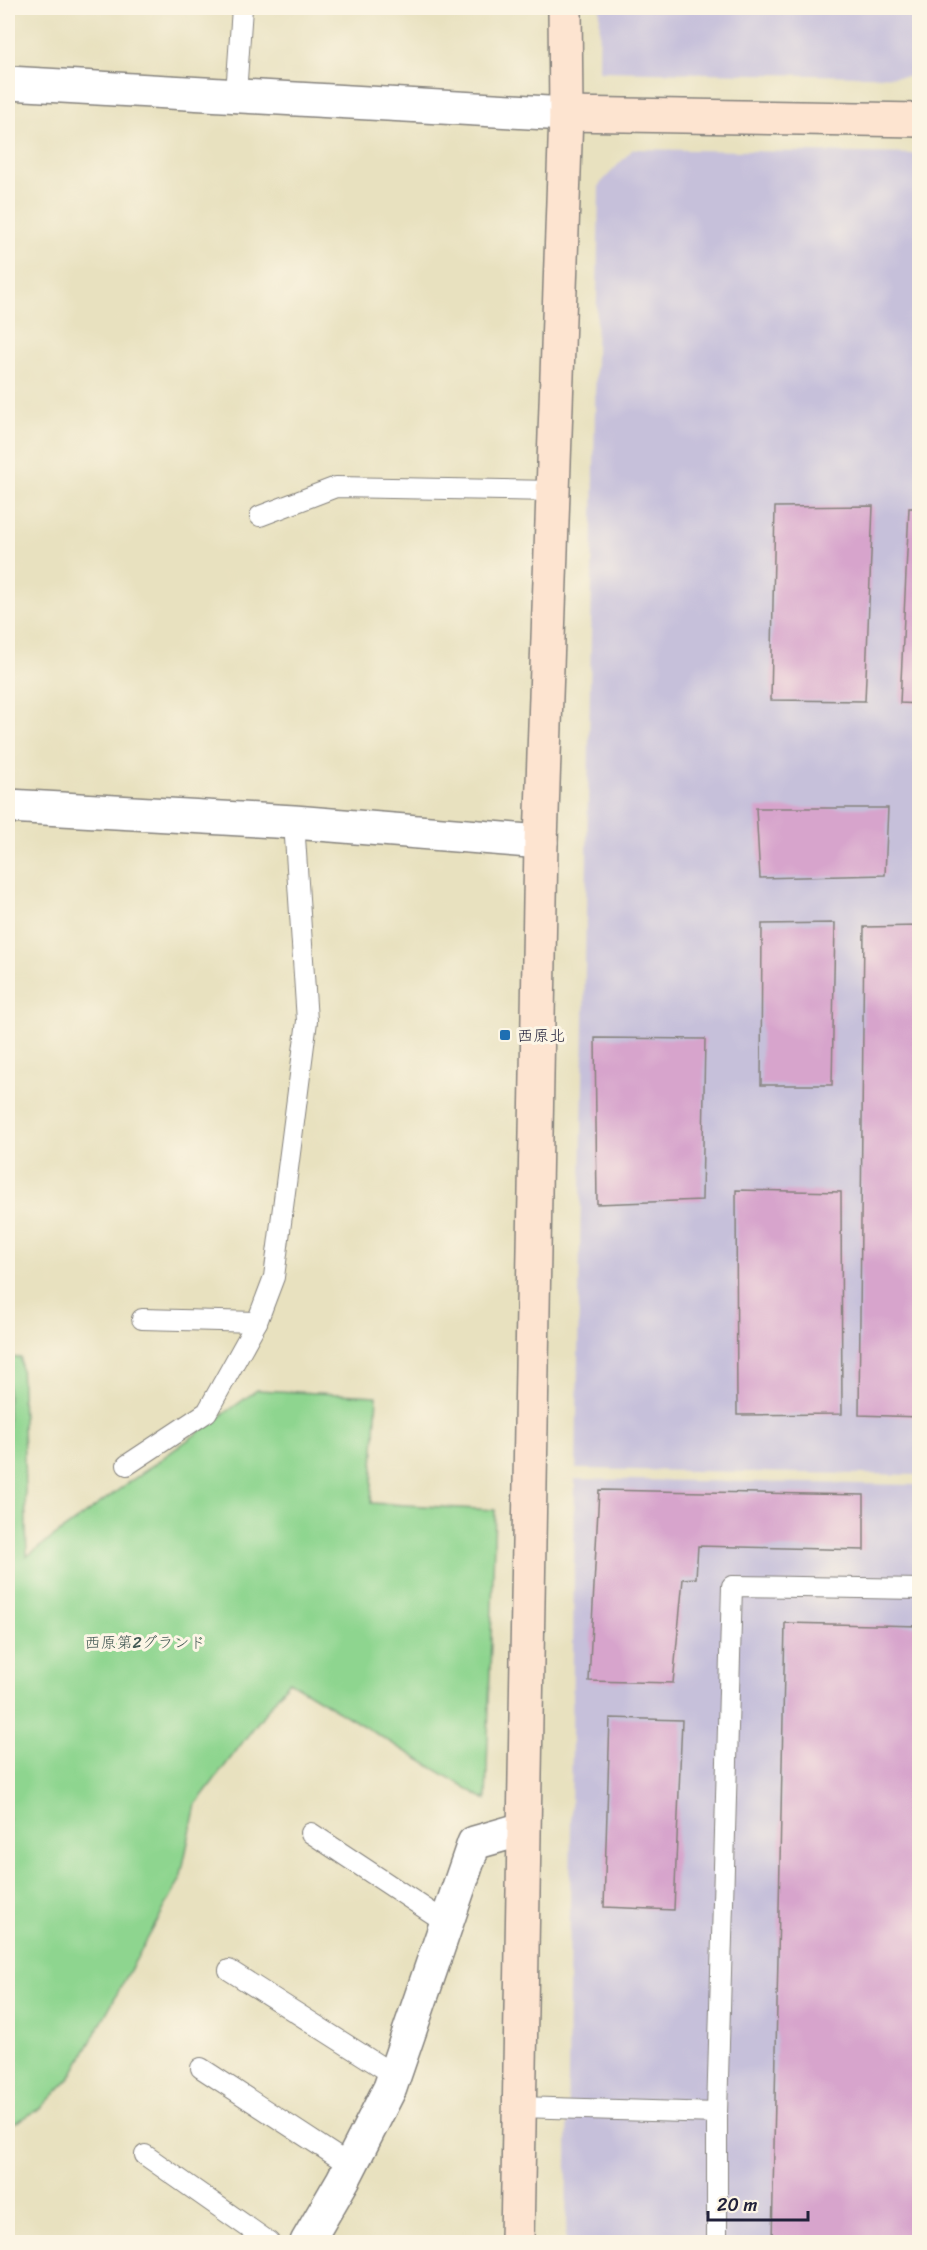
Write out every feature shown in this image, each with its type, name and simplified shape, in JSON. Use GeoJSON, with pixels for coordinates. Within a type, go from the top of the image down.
{"type":"FeatureCollection","features":[{"type":"Feature","properties":{"kind":"street"},"geometry":{"type":"LineString","coordinates":[[517,2242],[541,842],[566,114],[565,8]]}},
{"type":"Feature","properties":{"kind":"street"},"geometry":{"type":"LineString","coordinates":[[8,82],[566,114],[920,120]]}},
{"type":"Feature","properties":{"kind":"street"},"geometry":{"type":"LineString","coordinates":[[8,806],[294,822],[541,842]]}},
{"type":"Feature","properties":{"kind":"street"},"geometry":{"type":"LineString","coordinates":[[307,2242],[351,2166],[394,2075],[474,1843],[523,1829]]}},
{"type":"Feature","properties":{"kind":"lane"},"geometry":{"type":"LineString","coordinates":[[236,94],[242,8]]}},
{"type":"Feature","properties":{"kind":"lane"},"geometry":{"type":"LineString","coordinates":[[260,516],[336,487],[553,491]]}},
{"type":"Feature","properties":{"kind":"lane"},"geometry":{"type":"LineString","coordinates":[[127,1465],[207,1412],[257,1322],[274,1277],[307,1021],[294,822]]}},
{"type":"Feature","properties":{"kind":"lane"},"geometry":{"type":"LineString","coordinates":[[142,1319],[257,1322]]}},
{"type":"Feature","properties":{"kind":"lane"},"geometry":{"type":"LineString","coordinates":[[717,2242],[717,2113],[732,1586],[920,1589]]}},
{"type":"Feature","properties":{"kind":"lane"},"geometry":{"type":"LineString","coordinates":[[311,1833],[447,1923]]}},
{"type":"Feature","properties":{"kind":"lane"},"geometry":{"type":"LineString","coordinates":[[229,1970],[394,2075]]}},
{"type":"Feature","properties":{"kind":"lane"},"geometry":{"type":"LineString","coordinates":[[201,2068],[351,2166]]}},
{"type":"Feature","properties":{"kind":"lane"},"geometry":{"type":"LineString","coordinates":[[519,2107],[717,2113]]}},
{"type":"Feature","properties":{"kind":"lane"},"geometry":{"type":"LineString","coordinates":[[145,2155],[269,2242]]}},
{"type":"Feature","properties":{"kind":"shaded area"},"geometry":{"type":"Polygon","coordinates":[[[600,8],[919,8],[919,77],[599,71],[600,8]]]}},
{"type":"Feature","properties":{"kind":"shaded area"},"geometry":{"type":"Polygon","coordinates":[[[633,149],[919,154],[919,1475],[576,1469],[599,185],[633,149]]]}},
{"type":"Feature","properties":{"kind":"shaded area"},"geometry":{"type":"Polygon","coordinates":[[[575,1479],[919,1485],[919,2242],[566,2242],[575,1479]]]}},
{"type":"Feature","properties":{"kind":"green space","name":"西原第2グランド"},"geometry":{"type":"Polygon","coordinates":[[[8,1357],[21,1358],[27,1556],[257,1390],[377,1396],[371,1503],[495,1510],[486,1800],[289,1681],[196,1804],[180,1880],[71,2077],[41,2108],[10,2126],[8,2126],[8,1357]]]}},
{"type":"Feature","properties":{"kind":"building"},"geometry":{"type":"Polygon","coordinates":[[[873,506],[865,701],[771,700],[775,507],[873,506]]]}},
{"type":"Feature","properties":{"kind":"building"},"geometry":{"type":"Polygon","coordinates":[[[909,508],[920,508],[920,704],[900,703],[909,508]]]}},
{"type":"Feature","properties":{"kind":"building"},"geometry":{"type":"Polygon","coordinates":[[[756,808],[888,808],[885,875],[760,878],[756,808]]]}},
{"type":"Feature","properties":{"kind":"building"},"geometry":{"type":"Polygon","coordinates":[[[835,923],[832,1085],[761,1085],[762,924],[835,923]]]}},
{"type":"Feature","properties":{"kind":"building"},"geometry":{"type":"Polygon","coordinates":[[[920,926],[920,1417],[859,1415],[864,927],[920,926]]]}},
{"type":"Feature","properties":{"kind":"building"},"geometry":{"type":"Polygon","coordinates":[[[595,1038],[705,1039],[702,1200],[597,1204],[595,1038]]]}},
{"type":"Feature","properties":{"kind":"building"},"geometry":{"type":"Polygon","coordinates":[[[736,1190],[841,1192],[842,1414],[737,1415],[736,1190]]]}},
{"type":"Feature","properties":{"kind":"building"},"geometry":{"type":"Polygon","coordinates":[[[599,1490],[864,1495],[864,1550],[698,1546],[696,1578],[683,1579],[673,1683],[589,1681],[599,1490]]]}},
{"type":"Feature","properties":{"kind":"building"},"geometry":{"type":"Polygon","coordinates":[[[785,1623],[920,1626],[920,2242],[772,2242],[785,1623]]]}},
{"type":"Feature","properties":{"kind":"building"},"geometry":{"type":"Polygon","coordinates":[[[610,1718],[682,1720],[674,1910],[604,1907],[610,1718]]]}},
{"type":"Feature","properties":{"kind":"building"},"geometry":{"type":"Polygon","coordinates":[[[679,2239],[679,2242],[637,2242],[637,2241],[679,2239]]]}},
{"type":"Feature","properties":{"kind":"place","name":"西原北"},"geometry":{"type":"Point","coordinates":[505,1035]}}]}
